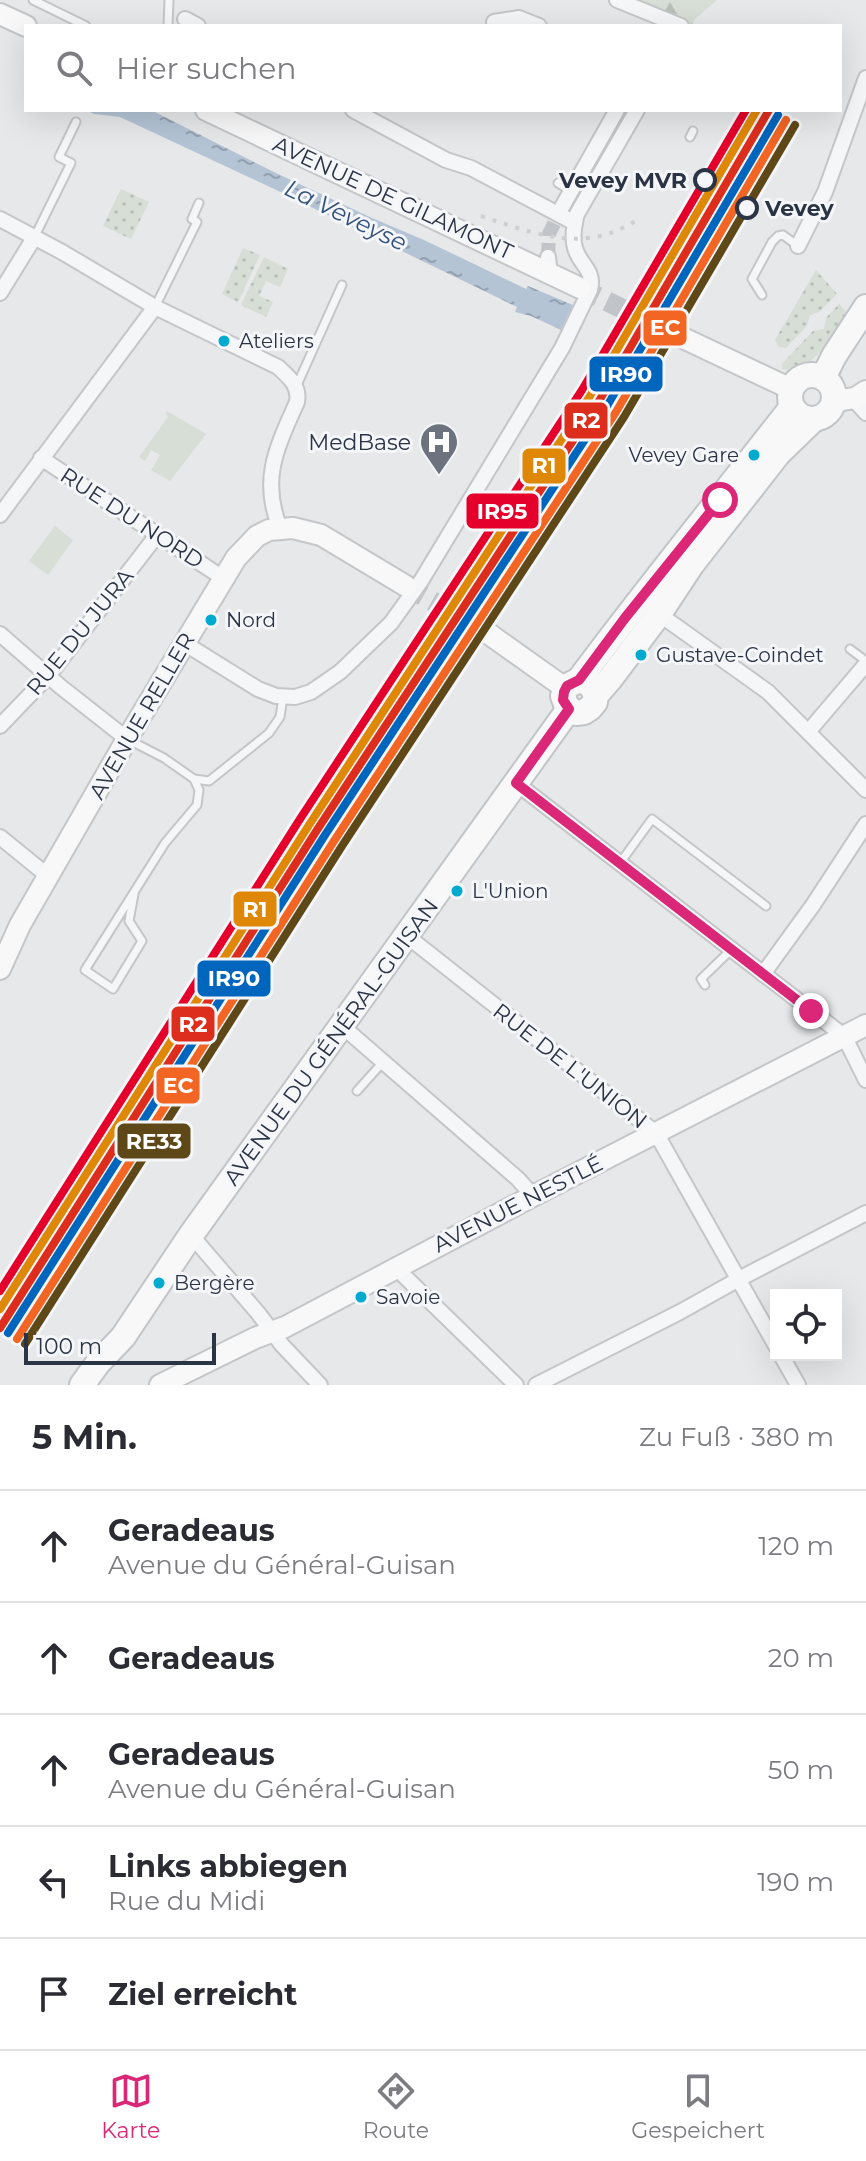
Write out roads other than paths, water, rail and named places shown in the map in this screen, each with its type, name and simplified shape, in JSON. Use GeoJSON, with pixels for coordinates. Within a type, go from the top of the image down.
{"type":"FeatureCollection","features":[{"type":"Feature","properties":{"kind":"main road"},"geometry":{"type":"LineString","coordinates":[[823,378],[866,307]]}},
{"type":"Feature","properties":{"kind":"main road"},"geometry":{"type":"LineString","coordinates":[[814,419],[801,416],[792,398],[794,384],[805,376],[817,375],[855,400]]}},
{"type":"Feature","properties":{"kind":"main road","name":"AVENUE DU GÉNÉRAL-GUISAN"},"geometry":{"type":"LineString","coordinates":[[82,1385],[123,1337],[191,1235],[516,783],[625,618],[686,544],[792,398]]}},
{"type":"Feature","properties":{"kind":"main road","name":"AVENUE DU GÉNÉRAL-GUISAN"},"geometry":{"type":"LineString","coordinates":[[577,693],[610,679],[692,564],[778,454],[814,419],[855,400]]}},
{"type":"Feature","properties":{"kind":"main road","name":"AVENUE DU GÉNÉRAL-GUISAN"},"geometry":{"type":"LineString","coordinates":[[104,1385],[123,1337]]}},
{"type":"Feature","properties":{"kind":"street"},"geometry":{"type":"LineString","coordinates":[[617,0],[676,24]]}},
{"type":"Feature","properties":{"kind":"street"},"geometry":{"type":"LineString","coordinates":[[0,14],[24,25]]}},
{"type":"Feature","properties":{"kind":"street"},"geometry":{"type":"LineString","coordinates":[[494,22],[519,18],[534,24]]}},
{"type":"Feature","properties":{"kind":"street"},"geometry":{"type":"LineString","coordinates":[[798,246],[825,192],[866,78]]}},
{"type":"Feature","properties":{"kind":"street","name":"AVENUE DE GILAMONT"},"geometry":{"type":"LineString","coordinates":[[210,112],[549,265],[580,288]]}},
{"type":"Feature","properties":{"kind":"street"},"geometry":{"type":"LineString","coordinates":[[357,112],[575,223]]}},
{"type":"Feature","properties":{"kind":"street"},"geometry":{"type":"LineString","coordinates":[[562,207],[565,187],[616,112]]}},
{"type":"Feature","properties":{"kind":"street"},"geometry":{"type":"LineString","coordinates":[[184,643],[258,689],[283,697],[295,697],[311,692],[340,672],[391,623],[421,581],[562,348],[590,290],[590,272],[574,246],[577,214],[636,112]]}},
{"type":"Feature","properties":{"kind":"street"},"geometry":{"type":"LineString","coordinates":[[0,219],[155,307],[278,367],[290,378],[298,395],[272,462],[270,488],[273,511],[280,528],[315,532],[371,558],[406,586]]}},
{"type":"Feature","properties":{"kind":"street"},"geometry":{"type":"LineString","coordinates":[[0,293],[34,238]]}},
{"type":"Feature","properties":{"kind":"street"},"geometry":{"type":"LineString","coordinates":[[0,515],[155,307]]}},
{"type":"Feature","properties":{"kind":"street"},"geometry":{"type":"LineString","coordinates":[[664,329],[792,398]]}},
{"type":"Feature","properties":{"kind":"street","name":"RUE DU NORD"},"geometry":{"type":"LineString","coordinates":[[41,458],[223,578]]}},
{"type":"Feature","properties":{"kind":"street","name":"AVENUE RELLER"},"geometry":{"type":"LineString","coordinates":[[0,969],[20,925],[223,578],[236,558],[257,536],[280,528]]}},
{"type":"Feature","properties":{"kind":"street","name":"RUE DU JURA"},"geometry":{"type":"LineString","coordinates":[[0,726],[49,675],[157,535]]}},
{"type":"Feature","properties":{"kind":"street"},"geometry":{"type":"LineString","coordinates":[[659,614],[768,692],[866,790]]}},
{"type":"Feature","properties":{"kind":"street"},"geometry":{"type":"LineString","coordinates":[[0,634],[127,739]]}},
{"type":"Feature","properties":{"kind":"street"},"geometry":{"type":"LineString","coordinates":[[489,634],[577,693]]}},
{"type":"Feature","properties":{"kind":"street"},"geometry":{"type":"LineString","coordinates":[[808,732],[866,663]]}},
{"type":"Feature","properties":{"kind":"street"},"geometry":{"type":"LineString","coordinates":[[516,783],[844,1036],[866,1080]]}},
{"type":"Feature","properties":{"kind":"street"},"geometry":{"type":"LineString","coordinates":[[763,974],[866,824]]}},
{"type":"Feature","properties":{"kind":"street"},"geometry":{"type":"LineString","coordinates":[[0,837],[48,876]]}},
{"type":"Feature","properties":{"kind":"street","name":"RUE DE L'UNION"},"geometry":{"type":"LineString","coordinates":[[407,936],[656,1133],[770,1335]]}},
{"type":"Feature","properties":{"kind":"street","name":"AVENUE NESTLÉ"},"geometry":{"type":"LineString","coordinates":[[165,1384],[255,1338],[285,1327],[866,1025]]}},
{"type":"Feature","properties":{"kind":"street"},"geometry":{"type":"LineString","coordinates":[[342,1026],[518,1179],[533,1196]]}},
{"type":"Feature","properties":{"kind":"street"},"geometry":{"type":"LineString","coordinates":[[536,1385],[866,1213]]}},
{"type":"Feature","properties":{"kind":"street"},"geometry":{"type":"LineString","coordinates":[[191,1235],[282,1345],[320,1385]]}},
{"type":"Feature","properties":{"kind":"street"},"geometry":{"type":"LineString","coordinates":[[396,1268],[516,1385]]}},
{"type":"Feature","properties":{"kind":"street"},"geometry":{"type":"LineString","coordinates":[[784,1361],[798,1385]]}},
{"type":"Feature","properties":{"kind":"lane"},"geometry":{"type":"LineString","coordinates":[[33,0],[82,24]]}},
{"type":"Feature","properties":{"kind":"lane"},"geometry":{"type":"LineString","coordinates":[[168,24],[169,0]]}},
{"type":"Feature","properties":{"kind":"lane"},"geometry":{"type":"LineString","coordinates":[[34,238],[71,163],[59,157],[76,122]]}},
{"type":"Feature","properties":{"kind":"lane"},"geometry":{"type":"LineString","coordinates":[[155,307],[197,222],[192,219],[199,203]]}},
{"type":"Feature","properties":{"kind":"lane"},"geometry":{"type":"LineString","coordinates":[[762,295],[752,279],[774,239],[783,235],[798,246]]}},
{"type":"Feature","properties":{"kind":"lane"},"geometry":{"type":"LineString","coordinates":[[296,387],[342,285]]}},
{"type":"Feature","properties":{"kind":"lane"},"geometry":{"type":"LineString","coordinates":[[850,649],[866,663]]}},
{"type":"Feature","properties":{"kind":"lane"},"geometry":{"type":"LineString","coordinates":[[127,739],[164,758],[194,779],[209,781],[269,733],[280,717],[283,697]]}},
{"type":"Feature","properties":{"kind":"lane"},"geometry":{"type":"LineString","coordinates":[[134,894],[129,921],[142,941],[113,989],[85,970],[165,843],[197,805],[199,790],[194,779]]}},
{"type":"Feature","properties":{"kind":"lane"},"geometry":{"type":"LineString","coordinates":[[620,863],[652,819],[766,906]]}},
{"type":"Feature","properties":{"kind":"lane"},"geometry":{"type":"LineString","coordinates":[[705,985],[701,979],[732,949]]}},
{"type":"Feature","properties":{"kind":"lane"},"geometry":{"type":"LineString","coordinates":[[357,1091],[383,1062]]}},
{"type":"Feature","properties":{"kind":"water","name":"La Veveyse"},"geometry":{"type":"Polygon","coordinates":[[[90,112],[155,112],[372,218],[526,289],[528,286],[573,305],[561,330],[515,312],[517,307],[272,188],[120,117],[90,112]]]}},
{"type":"Feature","properties":{"kind":"tunnel"},"geometry":{"type":"LineString","coordinates":[[548,257],[549,234],[562,207]]}},
{"type":"Feature","properties":{"kind":"tunnel"},"geometry":{"type":"LineString","coordinates":[[580,288],[664,329]]}},
{"type":"Feature","properties":{"kind":"tunnel"},"geometry":{"type":"LineString","coordinates":[[406,586],[489,634]]}},
{"type":"Feature","properties":{"kind":"railway"},"geometry":{"type":"LineString","coordinates":[[481,216],[542,235],[581,239],[620,229],[640,218]]}},
{"type":"Feature","properties":{"kind":"place","name":"Vevey MVR"},"geometry":{"type":"Point","coordinates":[705,180]}},
{"type":"Feature","properties":{"kind":"place","name":"Vevey"},"geometry":{"type":"Point","coordinates":[747,208]}},
{"type":"Feature","properties":{"kind":"place","name":"Ateliers"},"geometry":{"type":"Point","coordinates":[224,341]}},
{"type":"Feature","properties":{"kind":"place","name":"Vevey Gare"},"geometry":{"type":"Point","coordinates":[754,455]}},
{"type":"Feature","properties":{"kind":"place","name":"MedBase"},"geometry":{"type":"Point","coordinates":[439,476]}},
{"type":"Feature","properties":{"kind":"place","name":"Nord"},"geometry":{"type":"Point","coordinates":[211,620]}},
{"type":"Feature","properties":{"kind":"place","name":"Gustave-Coindet"},"geometry":{"type":"Point","coordinates":[641,655]}},
{"type":"Feature","properties":{"kind":"place","name":"L'Union"},"geometry":{"type":"Point","coordinates":[457,891]}},
{"type":"Feature","properties":{"kind":"place","name":"Bergère"},"geometry":{"type":"Point","coordinates":[159,1283]}},
{"type":"Feature","properties":{"kind":"place","name":"Savoie"},"geometry":{"type":"Point","coordinates":[361,1297]}}]}
